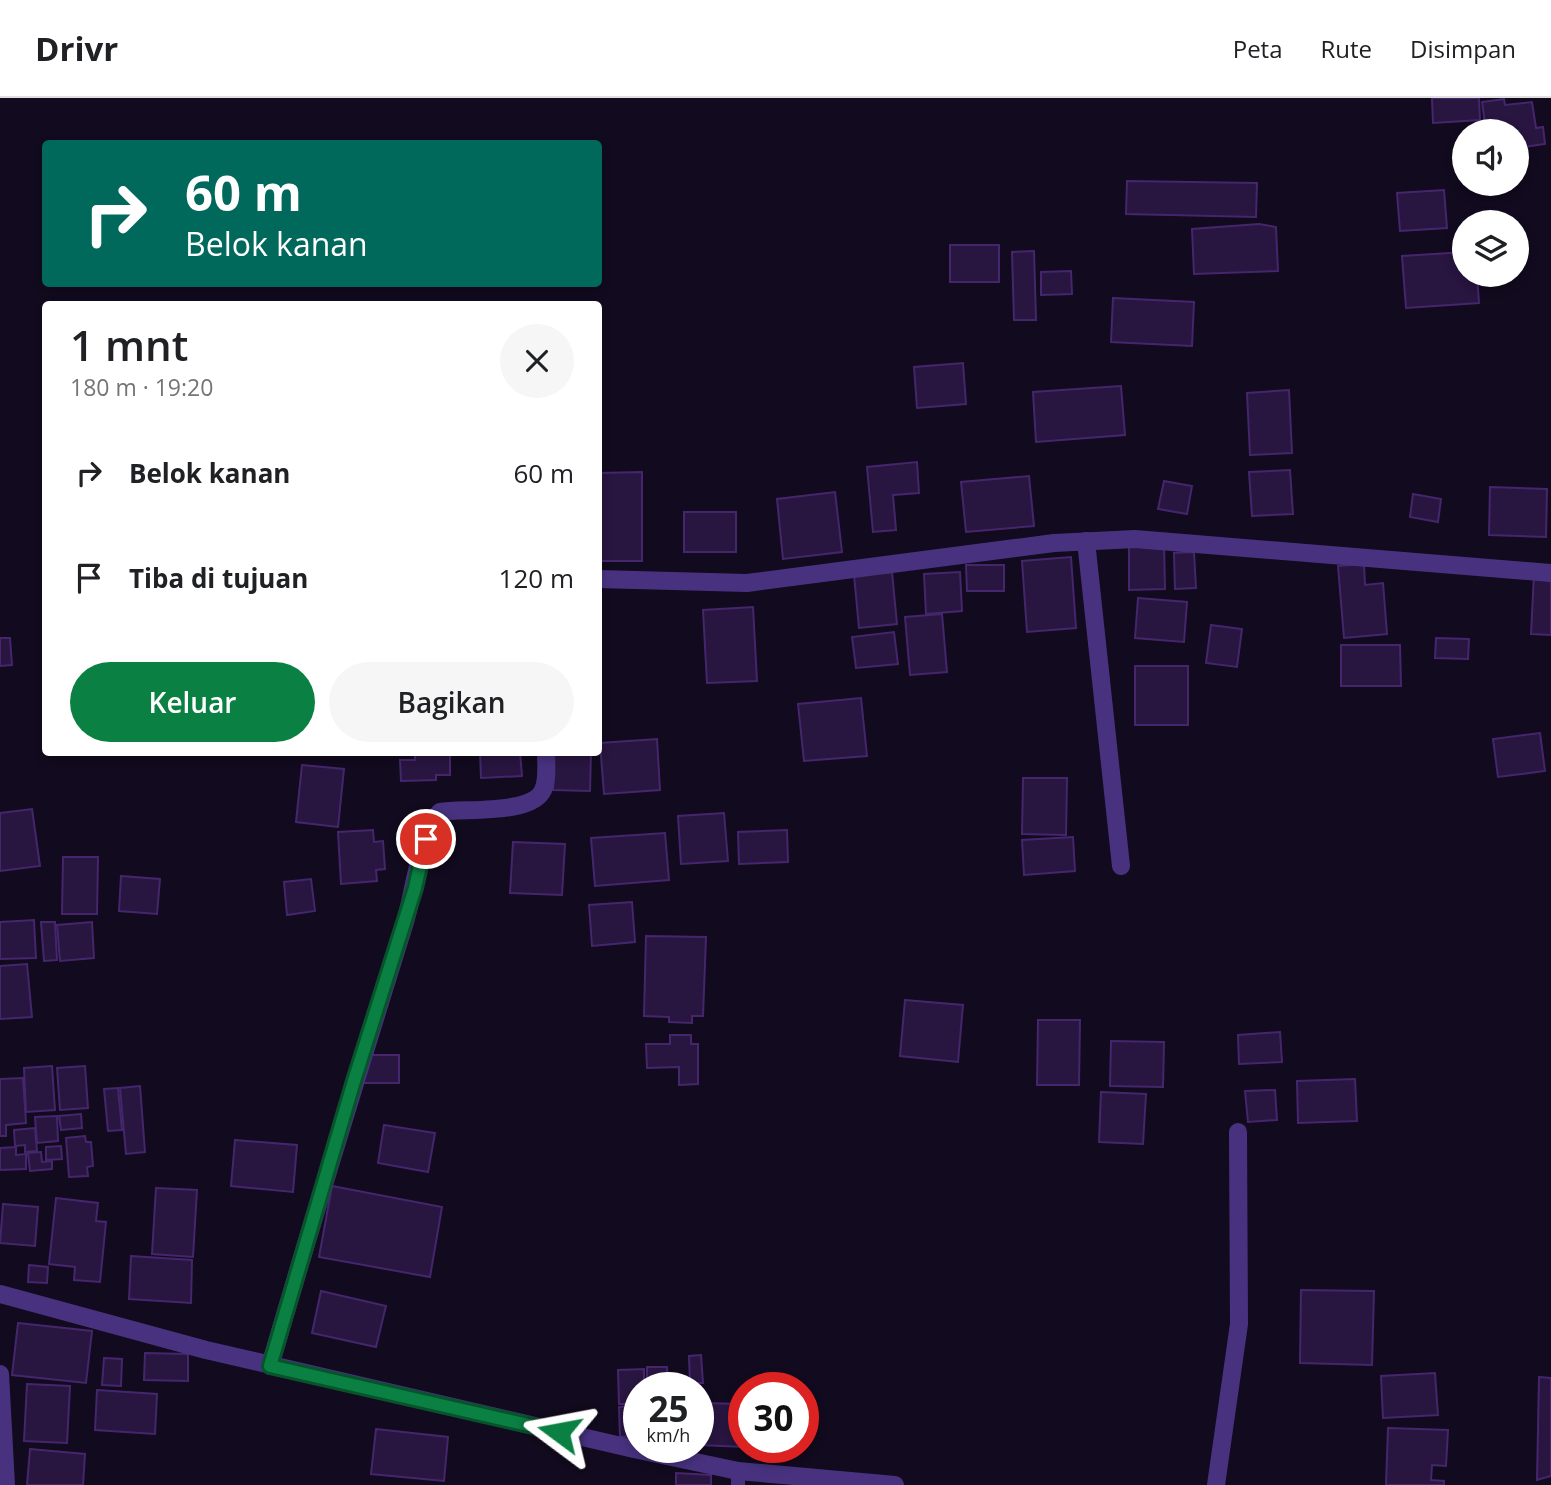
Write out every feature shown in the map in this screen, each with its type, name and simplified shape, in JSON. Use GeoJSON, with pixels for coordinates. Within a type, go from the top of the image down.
{"type":"FeatureCollection","features":[{"type":"Feature","properties":{"kind":"street"},"geometry":{"type":"LineString","coordinates":[[1086,541],[1121,866]]}},
{"type":"Feature","properties":{"kind":"street"},"geometry":{"type":"LineString","coordinates":[[602,579],[747,583],[1086,541],[1190,542],[1551,573]]}},
{"type":"Feature","properties":{"kind":"street"},"geometry":{"type":"LineString","coordinates":[[270,1366],[354,1081],[415,888],[430,822],[440,812],[517,807],[531,803],[545,788],[546,756]]}},
{"type":"Feature","properties":{"kind":"street"},"geometry":{"type":"LineString","coordinates":[[1216,1485],[1240,1324],[1238,1132]]}},
{"type":"Feature","properties":{"kind":"street"},"geometry":{"type":"LineString","coordinates":[[0,1294],[270,1366],[738,1478],[895,1485]]}},
{"type":"Feature","properties":{"kind":"street"},"geometry":{"type":"LineString","coordinates":[[0,1374],[6,1485]]}},
{"type":"Feature","properties":{"kind":"building"},"geometry":{"type":"Polygon","coordinates":[[[1432,98],[1479,98],[1480,119],[1452,119],[1452,122],[1433,123],[1432,98]]]}},
{"type":"Feature","properties":{"kind":"building"},"geometry":{"type":"Polygon","coordinates":[[[1504,99],[1505,105],[1532,102],[1536,128],[1543,127],[1545,144],[1529,146],[1529,119],[1484,119],[1482,102],[1504,99]]]}},
{"type":"Feature","properties":{"kind":"building"},"geometry":{"type":"Polygon","coordinates":[[[1127,181],[1257,183],[1256,217],[1126,214],[1127,181]]]}},
{"type":"Feature","properties":{"kind":"building"},"geometry":{"type":"Polygon","coordinates":[[[1444,190],[1447,228],[1400,231],[1397,193],[1444,190]]]}},
{"type":"Feature","properties":{"kind":"building"},"geometry":{"type":"Polygon","coordinates":[[[1259,224],[1276,227],[1278,271],[1194,274],[1192,229],[1259,224]]]}},
{"type":"Feature","properties":{"kind":"building"},"geometry":{"type":"Polygon","coordinates":[[[950,245],[999,245],[999,282],[950,282],[950,245]]]}},
{"type":"Feature","properties":{"kind":"building"},"geometry":{"type":"Polygon","coordinates":[[[1034,251],[1036,320],[1014,320],[1012,252],[1034,251]]]}},
{"type":"Feature","properties":{"kind":"building"},"geometry":{"type":"Polygon","coordinates":[[[1452,253],[1452,287],[1478,287],[1479,303],[1406,308],[1402,256],[1452,253]]]}},
{"type":"Feature","properties":{"kind":"building"},"geometry":{"type":"Polygon","coordinates":[[[1071,271],[1072,294],[1041,295],[1041,272],[1071,271]]]}},
{"type":"Feature","properties":{"kind":"building"},"geometry":{"type":"Polygon","coordinates":[[[1113,298],[1194,302],[1192,346],[1111,342],[1113,298]]]}},
{"type":"Feature","properties":{"kind":"building"},"geometry":{"type":"Polygon","coordinates":[[[963,363],[966,404],[917,408],[914,367],[963,363]]]}},
{"type":"Feature","properties":{"kind":"building"},"geometry":{"type":"Polygon","coordinates":[[[1121,386],[1125,435],[1036,442],[1033,392],[1121,386]]]}},
{"type":"Feature","properties":{"kind":"building"},"geometry":{"type":"Polygon","coordinates":[[[1289,390],[1292,453],[1250,455],[1247,393],[1289,390]]]}},
{"type":"Feature","properties":{"kind":"building"},"geometry":{"type":"Polygon","coordinates":[[[917,462],[919,493],[893,495],[896,530],[873,532],[867,467],[917,462]]]}},
{"type":"Feature","properties":{"kind":"building"},"geometry":{"type":"Polygon","coordinates":[[[1290,470],[1293,514],[1252,516],[1249,472],[1290,470]]]}},
{"type":"Feature","properties":{"kind":"building"},"geometry":{"type":"Polygon","coordinates":[[[642,472],[642,561],[602,561],[602,473],[642,472]]]}},
{"type":"Feature","properties":{"kind":"building"},"geometry":{"type":"Polygon","coordinates":[[[1029,476],[1034,526],[966,532],[961,482],[1029,476]]]}},
{"type":"Feature","properties":{"kind":"building"},"geometry":{"type":"Polygon","coordinates":[[[1164,481],[1192,486],[1187,514],[1158,509],[1164,481]]]}},
{"type":"Feature","properties":{"kind":"building"},"geometry":{"type":"Polygon","coordinates":[[[1490,487],[1547,489],[1546,537],[1489,535],[1490,487]]]}},
{"type":"Feature","properties":{"kind":"building"},"geometry":{"type":"Polygon","coordinates":[[[835,492],[842,552],[783,559],[777,499],[835,492]]]}},
{"type":"Feature","properties":{"kind":"building"},"geometry":{"type":"Polygon","coordinates":[[[1413,494],[1441,499],[1438,522],[1410,517],[1413,494]]]}},
{"type":"Feature","properties":{"kind":"building"},"geometry":{"type":"Polygon","coordinates":[[[684,512],[736,512],[736,552],[684,552],[684,512]]]}},
{"type":"Feature","properties":{"kind":"building"},"geometry":{"type":"Polygon","coordinates":[[[1129,543],[1164,543],[1165,589],[1129,590],[1129,543]]]}},
{"type":"Feature","properties":{"kind":"building"},"geometry":{"type":"Polygon","coordinates":[[[1194,552],[1196,588],[1175,589],[1174,553],[1194,552]]]}},
{"type":"Feature","properties":{"kind":"building"},"geometry":{"type":"Polygon","coordinates":[[[1071,557],[1076,628],[1027,632],[1022,561],[1071,557]]]}},
{"type":"Feature","properties":{"kind":"building"},"geometry":{"type":"Polygon","coordinates":[[[1364,564],[1365,585],[1383,583],[1387,634],[1344,638],[1338,566],[1364,564]]]}},
{"type":"Feature","properties":{"kind":"building"},"geometry":{"type":"Polygon","coordinates":[[[966,565],[1004,565],[1004,591],[967,591],[966,565]]]}},
{"type":"Feature","properties":{"kind":"building"},"geometry":{"type":"Polygon","coordinates":[[[892,572],[897,624],[859,628],[854,575],[892,572]]]}},
{"type":"Feature","properties":{"kind":"building"},"geometry":{"type":"Polygon","coordinates":[[[960,572],[962,611],[926,614],[924,574],[960,572]]]}},
{"type":"Feature","properties":{"kind":"building"},"geometry":{"type":"Polygon","coordinates":[[[1534,574],[1551,575],[1551,635],[1531,634],[1534,574]]]}},
{"type":"Feature","properties":{"kind":"building"},"geometry":{"type":"Polygon","coordinates":[[[1138,598],[1187,602],[1184,642],[1135,638],[1138,598]]]}},
{"type":"Feature","properties":{"kind":"building"},"geometry":{"type":"Polygon","coordinates":[[[753,607],[757,681],[707,683],[703,610],[753,607]]]}},
{"type":"Feature","properties":{"kind":"building"},"geometry":{"type":"Polygon","coordinates":[[[942,614],[947,672],[910,675],[905,617],[942,614]]]}},
{"type":"Feature","properties":{"kind":"building"},"geometry":{"type":"Polygon","coordinates":[[[1211,625],[1242,629],[1237,667],[1206,663],[1211,625]]]}},
{"type":"Feature","properties":{"kind":"building"},"geometry":{"type":"Polygon","coordinates":[[[894,632],[898,664],[856,668],[852,637],[894,632]]]}},
{"type":"Feature","properties":{"kind":"building"},"geometry":{"type":"Polygon","coordinates":[[[0,638],[10,638],[12,665],[0,666],[0,638]]]}},
{"type":"Feature","properties":{"kind":"building"},"geometry":{"type":"Polygon","coordinates":[[[1436,638],[1469,639],[1468,659],[1435,658],[1436,638]]]}},
{"type":"Feature","properties":{"kind":"building"},"geometry":{"type":"Polygon","coordinates":[[[1341,645],[1400,645],[1401,686],[1341,686],[1341,645]]]}},
{"type":"Feature","properties":{"kind":"building"},"geometry":{"type":"Polygon","coordinates":[[[1135,666],[1188,666],[1188,725],[1135,725],[1135,666]]]}},
{"type":"Feature","properties":{"kind":"building"},"geometry":{"type":"Polygon","coordinates":[[[861,698],[867,756],[804,761],[798,704],[861,698]]]}},
{"type":"Feature","properties":{"kind":"building"},"geometry":{"type":"Polygon","coordinates":[[[1540,733],[1545,771],[1498,777],[1493,739],[1540,733]]]}},
{"type":"Feature","properties":{"kind":"building"},"geometry":{"type":"Polygon","coordinates":[[[657,739],[660,790],[604,794],[602,743],[657,739]]]}},
{"type":"Feature","properties":{"kind":"building"},"geometry":{"type":"Polygon","coordinates":[[[415,756],[450,756],[450,775],[436,775],[436,780],[401,781],[400,760],[415,760],[415,756]]]}},
{"type":"Feature","properties":{"kind":"building"},"geometry":{"type":"Polygon","coordinates":[[[480,756],[520,756],[522,776],[481,778],[480,756]]]}},
{"type":"Feature","properties":{"kind":"building"},"geometry":{"type":"Polygon","coordinates":[[[554,756],[591,756],[590,791],[553,790],[554,756]]]}},
{"type":"Feature","properties":{"kind":"building"},"geometry":{"type":"Polygon","coordinates":[[[302,765],[344,769],[338,827],[296,822],[302,765]]]}},
{"type":"Feature","properties":{"kind":"building"},"geometry":{"type":"Polygon","coordinates":[[[1023,778],[1067,778],[1066,835],[1022,834],[1023,778]]]}},
{"type":"Feature","properties":{"kind":"building"},"geometry":{"type":"Polygon","coordinates":[[[32,809],[40,866],[0,871],[0,813],[32,809]]]}},
{"type":"Feature","properties":{"kind":"building"},"geometry":{"type":"Polygon","coordinates":[[[724,813],[728,861],[681,864],[678,816],[724,813]]]}},
{"type":"Feature","properties":{"kind":"building"},"geometry":{"type":"Polygon","coordinates":[[[373,830],[374,842],[383,841],[385,869],[376,870],[377,881],[341,884],[338,832],[373,830]]]}},
{"type":"Feature","properties":{"kind":"building"},"geometry":{"type":"Polygon","coordinates":[[[787,830],[788,862],[739,864],[738,832],[787,830]]]}},
{"type":"Feature","properties":{"kind":"building"},"geometry":{"type":"Polygon","coordinates":[[[665,833],[669,880],[595,886],[591,838],[665,833]]]}},
{"type":"Feature","properties":{"kind":"building"},"geometry":{"type":"Polygon","coordinates":[[[1073,837],[1075,871],[1024,875],[1022,840],[1073,837]]]}},
{"type":"Feature","properties":{"kind":"building"},"geometry":{"type":"Polygon","coordinates":[[[513,842],[565,844],[562,895],[510,893],[513,842]]]}},
{"type":"Feature","properties":{"kind":"building"},"geometry":{"type":"Polygon","coordinates":[[[63,857],[98,857],[97,914],[62,914],[63,857]]]}},
{"type":"Feature","properties":{"kind":"building"},"geometry":{"type":"Polygon","coordinates":[[[121,876],[160,879],[157,914],[119,911],[121,876]]]}},
{"type":"Feature","properties":{"kind":"building"},"geometry":{"type":"Polygon","coordinates":[[[311,879],[315,911],[287,915],[284,882],[311,879]]]}},
{"type":"Feature","properties":{"kind":"building"},"geometry":{"type":"Polygon","coordinates":[[[632,902],[635,942],[592,946],[589,905],[632,902]]]}},
{"type":"Feature","properties":{"kind":"building"},"geometry":{"type":"Polygon","coordinates":[[[34,920],[36,958],[0,959],[0,922],[34,920]]]}},
{"type":"Feature","properties":{"kind":"building"},"geometry":{"type":"Polygon","coordinates":[[[41,922],[55,922],[57,960],[44,961],[41,922]]]}},
{"type":"Feature","properties":{"kind":"building"},"geometry":{"type":"Polygon","coordinates":[[[92,922],[94,958],[60,961],[57,925],[92,922]]]}},
{"type":"Feature","properties":{"kind":"building"},"geometry":{"type":"Polygon","coordinates":[[[646,936],[706,937],[703,1016],[692,1016],[692,1023],[669,1022],[669,1017],[644,1016],[646,936]]]}},
{"type":"Feature","properties":{"kind":"building"},"geometry":{"type":"Polygon","coordinates":[[[27,964],[32,1017],[0,1019],[0,966],[27,964]]]}},
{"type":"Feature","properties":{"kind":"building"},"geometry":{"type":"Polygon","coordinates":[[[905,1000],[963,1005],[958,1062],[900,1056],[905,1000]]]}},
{"type":"Feature","properties":{"kind":"building"},"geometry":{"type":"Polygon","coordinates":[[[1038,1020],[1080,1020],[1079,1085],[1037,1085],[1038,1020]]]}},
{"type":"Feature","properties":{"kind":"building"},"geometry":{"type":"Polygon","coordinates":[[[1280,1032],[1282,1062],[1239,1064],[1238,1035],[1280,1032]]]}},
{"type":"Feature","properties":{"kind":"building"},"geometry":{"type":"Polygon","coordinates":[[[670,1035],[691,1035],[691,1044],[698,1044],[698,1084],[679,1085],[679,1067],[647,1068],[646,1044],[670,1044],[670,1035]]]}},
{"type":"Feature","properties":{"kind":"building"},"geometry":{"type":"Polygon","coordinates":[[[1111,1041],[1164,1042],[1163,1087],[1110,1086],[1111,1041]]]}},
{"type":"Feature","properties":{"kind":"building"},"geometry":{"type":"Polygon","coordinates":[[[364,1055],[399,1055],[399,1083],[364,1083],[364,1055]]]}},
{"type":"Feature","properties":{"kind":"building"},"geometry":{"type":"Polygon","coordinates":[[[52,1066],[55,1110],[26,1112],[24,1068],[52,1066]]]}},
{"type":"Feature","properties":{"kind":"building"},"geometry":{"type":"Polygon","coordinates":[[[85,1066],[88,1108],[60,1110],[57,1068],[85,1066]]]}},
{"type":"Feature","properties":{"kind":"building"},"geometry":{"type":"Polygon","coordinates":[[[23,1078],[26,1123],[6,1125],[6,1136],[0,1136],[0,1079],[23,1078]]]}},
{"type":"Feature","properties":{"kind":"building"},"geometry":{"type":"Polygon","coordinates":[[[1355,1079],[1357,1121],[1298,1123],[1297,1081],[1355,1079]]]}},
{"type":"Feature","properties":{"kind":"building"},"geometry":{"type":"Polygon","coordinates":[[[140,1086],[145,1152],[126,1154],[120,1088],[140,1086]]]}},
{"type":"Feature","properties":{"kind":"building"},"geometry":{"type":"Polygon","coordinates":[[[118,1088],[122,1130],[108,1131],[104,1089],[118,1088]]]}},
{"type":"Feature","properties":{"kind":"building"},"geometry":{"type":"Polygon","coordinates":[[[1275,1090],[1277,1120],[1248,1122],[1245,1091],[1275,1090]]]}},
{"type":"Feature","properties":{"kind":"building"},"geometry":{"type":"Polygon","coordinates":[[[1101,1092],[1146,1094],[1143,1144],[1099,1142],[1101,1092]]]}},
{"type":"Feature","properties":{"kind":"building"},"geometry":{"type":"Polygon","coordinates":[[[81,1114],[82,1128],[61,1130],[59,1116],[81,1114]]]}},
{"type":"Feature","properties":{"kind":"building"},"geometry":{"type":"Polygon","coordinates":[[[57,1116],[58,1141],[37,1143],[35,1117],[57,1116]]]}},
{"type":"Feature","properties":{"kind":"building"},"geometry":{"type":"Polygon","coordinates":[[[384,1125],[435,1133],[428,1172],[378,1163],[384,1125]]]}},
{"type":"Feature","properties":{"kind":"building"},"geometry":{"type":"Polygon","coordinates":[[[35,1128],[37,1151],[25,1152],[25,1145],[15,1146],[14,1130],[35,1128]]]}},
{"type":"Feature","properties":{"kind":"building"},"geometry":{"type":"Polygon","coordinates":[[[85,1136],[86,1142],[91,1142],[93,1166],[87,1167],[88,1176],[69,1177],[66,1138],[85,1136]]]}},
{"type":"Feature","properties":{"kind":"building"},"geometry":{"type":"Polygon","coordinates":[[[235,1140],[297,1145],[293,1192],[231,1186],[235,1140]]]}},
{"type":"Feature","properties":{"kind":"building"},"geometry":{"type":"Polygon","coordinates":[[[61,1146],[62,1159],[46,1160],[46,1147],[61,1146]]]}},
{"type":"Feature","properties":{"kind":"building"},"geometry":{"type":"Polygon","coordinates":[[[16,1147],[16,1155],[26,1154],[26,1169],[0,1170],[0,1148],[16,1147]]]}},
{"type":"Feature","properties":{"kind":"building"},"geometry":{"type":"Polygon","coordinates":[[[41,1152],[42,1162],[52,1161],[52,1169],[30,1171],[28,1153],[41,1152]]]}},
{"type":"Feature","properties":{"kind":"building"},"geometry":{"type":"Polygon","coordinates":[[[332,1186],[442,1207],[430,1277],[319,1257],[332,1186]]]}},
{"type":"Feature","properties":{"kind":"building"},"geometry":{"type":"Polygon","coordinates":[[[156,1188],[197,1190],[193,1257],[152,1254],[156,1188]]]}},
{"type":"Feature","properties":{"kind":"building"},"geometry":{"type":"Polygon","coordinates":[[[56,1198],[98,1203],[96,1221],[106,1222],[100,1282],[74,1280],[75,1267],[49,1264],[56,1198]]]}},
{"type":"Feature","properties":{"kind":"building"},"geometry":{"type":"Polygon","coordinates":[[[3,1204],[38,1207],[35,1246],[0,1243],[3,1204]]]}},
{"type":"Feature","properties":{"kind":"building"},"geometry":{"type":"Polygon","coordinates":[[[131,1256],[192,1260],[191,1303],[129,1299],[131,1256]]]}},
{"type":"Feature","properties":{"kind":"building"},"geometry":{"type":"Polygon","coordinates":[[[29,1265],[48,1267],[47,1283],[28,1282],[29,1265]]]}},
{"type":"Feature","properties":{"kind":"building"},"geometry":{"type":"Polygon","coordinates":[[[1301,1290],[1374,1291],[1372,1365],[1300,1363],[1301,1290]]]}},
{"type":"Feature","properties":{"kind":"building"},"geometry":{"type":"Polygon","coordinates":[[[321,1291],[386,1306],[376,1347],[312,1333],[321,1291]]]}},
{"type":"Feature","properties":{"kind":"building"},"geometry":{"type":"Polygon","coordinates":[[[18,1323],[92,1331],[86,1383],[12,1375],[18,1323]]]}},
{"type":"Feature","properties":{"kind":"building"},"geometry":{"type":"Polygon","coordinates":[[[145,1353],[188,1354],[188,1381],[144,1380],[145,1353]]]}},
{"type":"Feature","properties":{"kind":"building"},"geometry":{"type":"Polygon","coordinates":[[[701,1355],[702,1372],[690,1372],[689,1356],[701,1355]]]}},
{"type":"Feature","properties":{"kind":"building"},"geometry":{"type":"Polygon","coordinates":[[[104,1358],[122,1359],[121,1386],[102,1385],[104,1358]]]}},
{"type":"Feature","properties":{"kind":"building"},"geometry":{"type":"Polygon","coordinates":[[[647,1367],[667,1367],[667,1372],[647,1372],[647,1367]]]}},
{"type":"Feature","properties":{"kind":"building"},"geometry":{"type":"Polygon","coordinates":[[[644,1369],[644,1372],[623,1372],[623,1404],[619,1404],[618,1370],[644,1369]]]}},
{"type":"Feature","properties":{"kind":"building"},"geometry":{"type":"Polygon","coordinates":[[[1435,1373],[1438,1415],[1383,1418],[1381,1376],[1435,1373]]]}},
{"type":"Feature","properties":{"kind":"building"},"geometry":{"type":"Polygon","coordinates":[[[1539,1377],[1551,1378],[1551,1476],[1537,1480],[1539,1377]]]}},
{"type":"Feature","properties":{"kind":"building"},"geometry":{"type":"Polygon","coordinates":[[[27,1384],[70,1386],[67,1443],[24,1441],[27,1384]]]}},
{"type":"Feature","properties":{"kind":"building"},"geometry":{"type":"Polygon","coordinates":[[[97,1390],[157,1394],[155,1434],[95,1430],[97,1390]]]}},
{"type":"Feature","properties":{"kind":"building"},"geometry":{"type":"Polygon","coordinates":[[[714,1403],[728,1404],[728,1446],[714,1446],[714,1403]]]}},
{"type":"Feature","properties":{"kind":"building"},"geometry":{"type":"Polygon","coordinates":[[[619,1407],[623,1407],[623,1437],[620,1437],[619,1407]]]}},
{"type":"Feature","properties":{"kind":"building"},"geometry":{"type":"Polygon","coordinates":[[[1388,1428],[1448,1430],[1446,1466],[1432,1465],[1431,1480],[1444,1481],[1444,1485],[1386,1485],[1388,1428]]]}},
{"type":"Feature","properties":{"kind":"building"},"geometry":{"type":"Polygon","coordinates":[[[376,1429],[448,1437],[444,1481],[371,1474],[376,1429]]]}},
{"type":"Feature","properties":{"kind":"building"},"geometry":{"type":"Polygon","coordinates":[[[30,1449],[85,1454],[83,1485],[27,1485],[30,1449]]]}},
{"type":"Feature","properties":{"kind":"building"},"geometry":{"type":"Polygon","coordinates":[[[676,1473],[711,1475],[711,1485],[676,1485],[676,1473]]]}},
{"type":"Feature","properties":{"kind":"route"},"geometry":{"type":"LineString","coordinates":[[426,839],[415,888],[321,1188],[270,1366],[559,1432]]}}]}
